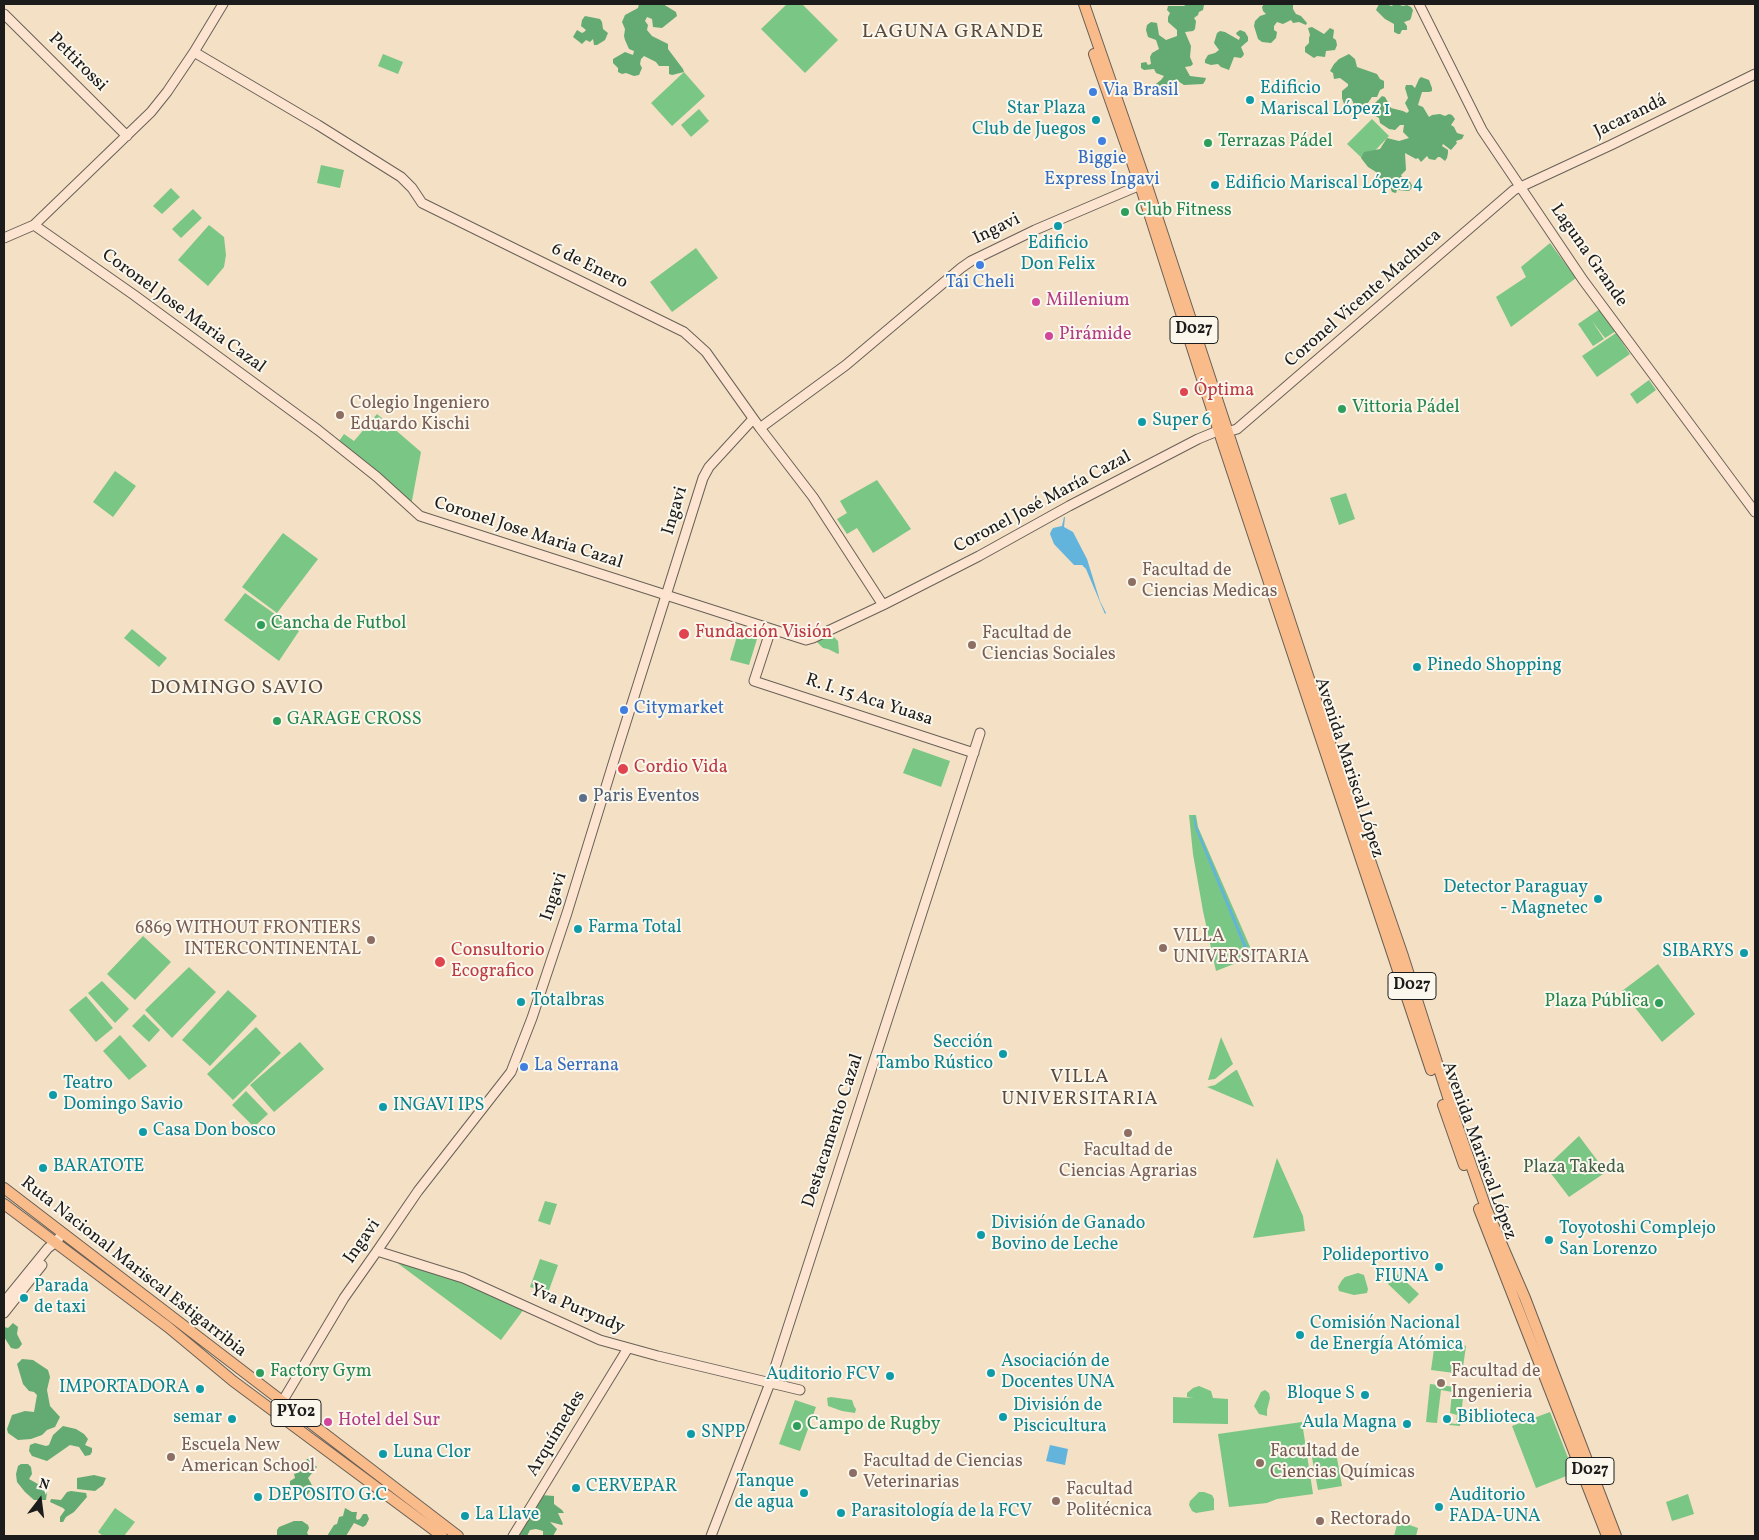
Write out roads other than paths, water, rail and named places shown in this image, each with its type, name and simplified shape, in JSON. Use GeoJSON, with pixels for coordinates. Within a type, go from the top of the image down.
{"type":"FeatureCollection","features":[{"type":"Feature","properties":{"kind":"highway","name":"Avenida Mariscal López"},"geometry":{"type":"LineString","coordinates":[[1076,4],[1143,184]]}},
{"type":"Feature","properties":{"kind":"highway","name":"Avenida Mariscal López"},"geometry":{"type":"LineString","coordinates":[[1084,4],[1452,1131],[1480,1210],[1607,1536]]}},
{"type":"Feature","properties":{"kind":"highway","name":"Avenida Mariscal López"},"geometry":{"type":"LineString","coordinates":[[1223,432],[1268,555],[1337,764]]}},
{"type":"Feature","properties":{"kind":"highway"},"geometry":{"type":"LineString","coordinates":[[1331,739],[1337,764]]}},
{"type":"Feature","properties":{"kind":"highway","name":"D027"},"geometry":{"type":"LineString","coordinates":[[1337,764],[1486,1208],[1525,1298],[1616,1536]]}},
{"type":"Feature","properties":{"kind":"highway","name":"Ruta Nacional Mariscal Estigarribia"},"geometry":{"type":"LineString","coordinates":[[4,1188],[59,1238],[234,1381],[442,1536]]}},
{"type":"Feature","properties":{"kind":"highway","name":"Ruta Nacional Mariscal Estigarribia"},"geometry":{"type":"LineString","coordinates":[[4,1204],[59,1238],[282,1402],[458,1536]]}},
{"type":"Feature","properties":{"kind":"street"},"geometry":{"type":"LineString","coordinates":[[4,238],[34,225],[159,103],[194,52],[223,4]]}},
{"type":"Feature","properties":{"kind":"street","name":"Laguna Grande"},"geometry":{"type":"LineString","coordinates":[[1419,4],[1482,130],[1520,188],[1583,280],[1755,512]]}},
{"type":"Feature","properties":{"kind":"street","name":"Pettirossi"},"geometry":{"type":"LineString","coordinates":[[4,14],[127,136]]}},
{"type":"Feature","properties":{"kind":"street","name":"6 de Enero"},"geometry":{"type":"LineString","coordinates":[[194,52],[396,173],[412,188],[422,203],[684,332],[706,352],[753,419],[826,516],[883,605]]}},
{"type":"Feature","properties":{"kind":"street","name":"Jacarandá"},"geometry":{"type":"LineString","coordinates":[[1520,188],[1755,74]]}},
{"type":"Feature","properties":{"kind":"street","name":"Ingavi"},"geometry":{"type":"LineString","coordinates":[[760,428],[846,365],[971,261],[1034,230],[1143,184]]}},
{"type":"Feature","properties":{"kind":"street","name":"Coronel Vicente Machuca"},"geometry":{"type":"LineString","coordinates":[[1223,432],[1237,429],[1502,199],[1520,188]]}},
{"type":"Feature","properties":{"kind":"street","name":"Coronel Jose Maria Cazal"},"geometry":{"type":"LineString","coordinates":[[34,225],[139,298],[318,430],[377,477],[420,516],[802,640],[813,638],[883,605]]}},
{"type":"Feature","properties":{"kind":"street","name":"Ingavi"},"geometry":{"type":"LineString","coordinates":[[282,1402],[344,1298],[377,1250],[418,1191],[511,1072],[567,913],[703,478],[709,467],[753,419]]}},
{"type":"Feature","properties":{"kind":"street","name":"Coronel José María Cazal"},"geometry":{"type":"LineString","coordinates":[[883,605],[1198,439],[1223,432]]}},
{"type":"Feature","properties":{"kind":"street","name":"R. I. 15 Aca Yuasa"},"geometry":{"type":"LineString","coordinates":[[771,629],[754,681],[974,753]]}},
{"type":"Feature","properties":{"kind":"street","name":"Destacamento Cazal"},"geometry":{"type":"LineString","coordinates":[[711,1536],[770,1383],[980,733]]}},
{"type":"Feature","properties":{"kind":"street"},"geometry":{"type":"LineString","coordinates":[[4,1302],[48,1248],[59,1238]]}},
{"type":"Feature","properties":{"kind":"street"},"geometry":{"type":"LineString","coordinates":[[4,1313],[53,1251],[59,1238]]}},
{"type":"Feature","properties":{"kind":"street","name":"Yva Puryndy"},"geometry":{"type":"LineString","coordinates":[[377,1250],[463,1278],[585,1334],[628,1348],[800,1390]]}},
{"type":"Feature","properties":{"kind":"street","name":"Arquímedes"},"geometry":{"type":"LineString","coordinates":[[514,1536],[628,1348]]}},
{"type":"Feature","properties":{"kind":"water"},"geometry":{"type":"Polygon","coordinates":[[[1064,517],[1064,527],[1073,532],[1087,559],[1105,614],[1086,569],[1082,565],[1074,565],[1054,544],[1050,534],[1051,531],[1053,528],[1062,526],[1064,517]]]}},
{"type":"Feature","properties":{"kind":"water"},"geometry":{"type":"Polygon","coordinates":[[[1194,815],[1197,827],[1250,954],[1247,955],[1195,828],[1194,815]]]}},
{"type":"Feature","properties":{"kind":"water"},"geometry":{"type":"Polygon","coordinates":[[[1050,1445],[1068,1449],[1065,1465],[1046,1461],[1050,1445]]]}},
{"type":"Feature","properties":{"kind":"place","name":"Via Brasil"},"geometry":{"type":"Point","coordinates":[1093,92]}},
{"type":"Feature","properties":{"kind":"place","name":"Edificio Mariscal López 1"},"geometry":{"type":"Point","coordinates":[1250,100]}},
{"type":"Feature","properties":{"kind":"place","name":"Star Plaza Club de Juegos"},"geometry":{"type":"Point","coordinates":[1096,120]}},
{"type":"Feature","properties":{"kind":"place","name":"Biggie Express Ingavi"},"geometry":{"type":"Point","coordinates":[1102,141]}},
{"type":"Feature","properties":{"kind":"place","name":"Terrazas Pádel"},"geometry":{"type":"Point","coordinates":[1208,143]}},
{"type":"Feature","properties":{"kind":"place","name":"Edificio Mariscal López 4"},"geometry":{"type":"Point","coordinates":[1215,185]}},
{"type":"Feature","properties":{"kind":"place","name":"Club Fitness"},"geometry":{"type":"Point","coordinates":[1125,212]}},
{"type":"Feature","properties":{"kind":"place","name":"Edificio Don Felix"},"geometry":{"type":"Point","coordinates":[1058,226]}},
{"type":"Feature","properties":{"kind":"place","name":"Tai Cheli"},"geometry":{"type":"Point","coordinates":[980,265]}},
{"type":"Feature","properties":{"kind":"place","name":"Millenium"},"geometry":{"type":"Point","coordinates":[1036,302]}},
{"type":"Feature","properties":{"kind":"place","name":"Pirámide"},"geometry":{"type":"Point","coordinates":[1049,336]}},
{"type":"Feature","properties":{"kind":"place","name":"Óptima"},"geometry":{"type":"Point","coordinates":[1184,392]}},
{"type":"Feature","properties":{"kind":"place","name":"Vittoria Pádel"},"geometry":{"type":"Point","coordinates":[1342,409]}},
{"type":"Feature","properties":{"kind":"place","name":"Colegio Ingeniero Eduardo Kischi"},"geometry":{"type":"Point","coordinates":[340,415]}},
{"type":"Feature","properties":{"kind":"place","name":"Super 6"},"geometry":{"type":"Point","coordinates":[1142,422]}},
{"type":"Feature","properties":{"kind":"place","name":"Facultad de Ciencias Medicas"},"geometry":{"type":"Point","coordinates":[1132,582]}},
{"type":"Feature","properties":{"kind":"place","name":"Cancha de Futbol"},"geometry":{"type":"Point","coordinates":[261,625]}},
{"type":"Feature","properties":{"kind":"place","name":"Fundación Visión"},"geometry":{"type":"Point","coordinates":[684,634]}},
{"type":"Feature","properties":{"kind":"place","name":"Facultad de Ciencias Sociales"},"geometry":{"type":"Point","coordinates":[972,645]}},
{"type":"Feature","properties":{"kind":"place","name":"Pinedo Shopping"},"geometry":{"type":"Point","coordinates":[1417,667]}},
{"type":"Feature","properties":{"kind":"place","name":"Citymarket"},"geometry":{"type":"Point","coordinates":[624,710]}},
{"type":"Feature","properties":{"kind":"place","name":"GARAGE CROSS"},"geometry":{"type":"Point","coordinates":[277,721]}},
{"type":"Feature","properties":{"kind":"place","name":"Cordio Vida"},"geometry":{"type":"Point","coordinates":[623,769]}},
{"type":"Feature","properties":{"kind":"place","name":"Paris Eventos"},"geometry":{"type":"Point","coordinates":[583,798]}},
{"type":"Feature","properties":{"kind":"place","name":"Detector Paraguay - Magnetec"},"geometry":{"type":"Point","coordinates":[1598,899]}},
{"type":"Feature","properties":{"kind":"place","name":"Farma Total"},"geometry":{"type":"Point","coordinates":[578,929]}},
{"type":"Feature","properties":{"kind":"place","name":"6869 WITHOUT FRONTIERS INTERCONTINENTAL"},"geometry":{"type":"Point","coordinates":[371,940]}},
{"type":"Feature","properties":{"kind":"place","name":"VILLA UNIVERSITARIA"},"geometry":{"type":"Point","coordinates":[1163,948]}},
{"type":"Feature","properties":{"kind":"place","name":"SIBARYS"},"geometry":{"type":"Point","coordinates":[1744,953]}},
{"type":"Feature","properties":{"kind":"place","name":"Consultorio Ecografico"},"geometry":{"type":"Point","coordinates":[440,962]}},
{"type":"Feature","properties":{"kind":"place","name":"Totalbras"},"geometry":{"type":"Point","coordinates":[521,1002]}},
{"type":"Feature","properties":{"kind":"place","name":"Plaza Pública"},"geometry":{"type":"Point","coordinates":[1659,1003]}},
{"type":"Feature","properties":{"kind":"place","name":"Sección Tambo Rústico"},"geometry":{"type":"Point","coordinates":[1003,1054]}},
{"type":"Feature","properties":{"kind":"place","name":"La Serrana"},"geometry":{"type":"Point","coordinates":[524,1067]}},
{"type":"Feature","properties":{"kind":"place","name":"Teatro Domingo Savio"},"geometry":{"type":"Point","coordinates":[53,1095]}},
{"type":"Feature","properties":{"kind":"place","name":"INGAVI IPS"},"geometry":{"type":"Point","coordinates":[383,1107]}},
{"type":"Feature","properties":{"kind":"place","name":"Casa Don bosco"},"geometry":{"type":"Point","coordinates":[143,1132]}},
{"type":"Feature","properties":{"kind":"place","name":"Facultad de Ciencias Agrarias"},"geometry":{"type":"Point","coordinates":[1128,1133]}},
{"type":"Feature","properties":{"kind":"place","name":"BARATOTE"},"geometry":{"type":"Point","coordinates":[43,1168]}},
{"type":"Feature","properties":{"kind":"place","name":"División de Ganado Bovino de Leche"},"geometry":{"type":"Point","coordinates":[981,1235]}},
{"type":"Feature","properties":{"kind":"place","name":"Toyotoshi Complejo San Lorenzo"},"geometry":{"type":"Point","coordinates":[1549,1240]}},
{"type":"Feature","properties":{"kind":"place","name":"Polideportivo FIUNA"},"geometry":{"type":"Point","coordinates":[1439,1267]}},
{"type":"Feature","properties":{"kind":"place","name":"Parada de taxi"},"geometry":{"type":"Point","coordinates":[24,1298]}},
{"type":"Feature","properties":{"kind":"place","name":"Comisión Nacional de Energía Atómica"},"geometry":{"type":"Point","coordinates":[1300,1335]}},
{"type":"Feature","properties":{"kind":"place","name":"Factory Gym"},"geometry":{"type":"Point","coordinates":[260,1373]}},
{"type":"Feature","properties":{"kind":"place","name":"Asociación de Docentes UNA"},"geometry":{"type":"Point","coordinates":[991,1373]}},
{"type":"Feature","properties":{"kind":"place","name":"Auditorio FCV"},"geometry":{"type":"Point","coordinates":[890,1376]}},
{"type":"Feature","properties":{"kind":"place","name":"Facultad de Ingenieria"},"geometry":{"type":"Point","coordinates":[1441,1383]}},
{"type":"Feature","properties":{"kind":"place","name":"IMPORTADORA"},"geometry":{"type":"Point","coordinates":[200,1389]}},
{"type":"Feature","properties":{"kind":"place","name":"Bloque S"},"geometry":{"type":"Point","coordinates":[1365,1395]}},
{"type":"Feature","properties":{"kind":"place","name":"División de Piscicultura"},"geometry":{"type":"Point","coordinates":[1003,1417]}},
{"type":"Feature","properties":{"kind":"place","name":"semar"},"geometry":{"type":"Point","coordinates":[232,1419]}},
{"type":"Feature","properties":{"kind":"place","name":"Biblioteca"},"geometry":{"type":"Point","coordinates":[1447,1419]}},
{"type":"Feature","properties":{"kind":"place","name":"Hotel del Sur"},"geometry":{"type":"Point","coordinates":[328,1422]}},
{"type":"Feature","properties":{"kind":"place","name":"Aula Magna"},"geometry":{"type":"Point","coordinates":[1407,1424]}},
{"type":"Feature","properties":{"kind":"place","name":"Campo de Rugby"},"geometry":{"type":"Point","coordinates":[797,1426]}},
{"type":"Feature","properties":{"kind":"place","name":"SNPP"},"geometry":{"type":"Point","coordinates":[691,1434]}},
{"type":"Feature","properties":{"kind":"place","name":"Luna Clor"},"geometry":{"type":"Point","coordinates":[383,1454]}},
{"type":"Feature","properties":{"kind":"place","name":"Escuela New American School"},"geometry":{"type":"Point","coordinates":[171,1457]}},
{"type":"Feature","properties":{"kind":"place","name":"Facultad de Ciencias Químicas"},"geometry":{"type":"Point","coordinates":[1260,1463]}},
{"type":"Feature","properties":{"kind":"place","name":"Facultad de Ciencias Veterinarias"},"geometry":{"type":"Point","coordinates":[853,1473]}},
{"type":"Feature","properties":{"kind":"place","name":"CERVEPAR"},"geometry":{"type":"Point","coordinates":[576,1488]}},
{"type":"Feature","properties":{"kind":"place","name":"Tanque de agua"},"geometry":{"type":"Point","coordinates":[804,1493]}},
{"type":"Feature","properties":{"kind":"place","name":"DEPOSITO G.C"},"geometry":{"type":"Point","coordinates":[258,1497]}},
{"type":"Feature","properties":{"kind":"place","name":"Facultad Politécnica"},"geometry":{"type":"Point","coordinates":[1056,1501]}},
{"type":"Feature","properties":{"kind":"place","name":"Auditorio FADA-UNA"},"geometry":{"type":"Point","coordinates":[1439,1507]}},
{"type":"Feature","properties":{"kind":"place","name":"Parasitología de la FCV"},"geometry":{"type":"Point","coordinates":[841,1513]}},
{"type":"Feature","properties":{"kind":"place","name":"La Llave"},"geometry":{"type":"Point","coordinates":[465,1516]}},
{"type":"Feature","properties":{"kind":"place","name":"Rectorado"},"geometry":{"type":"Point","coordinates":[1320,1521]}},
{"type":"Feature","properties":{"kind":"district","name":"LAGUNA GRANDE"},"geometry":{"type":"Point","coordinates":[953,33]}},
{"type":"Feature","properties":{"kind":"district","name":"DOMINGO SAVIO"},"geometry":{"type":"Point","coordinates":[237,689]}},
{"type":"Feature","properties":{"kind":"district","name":"VILLA UNIVERSITARIA"},"geometry":{"type":"Point","coordinates":[1080,1090]}},
{"type":"Feature","properties":{"kind":"park label","name":"Plaza Takeda"},"geometry":{"type":"Point","coordinates":[1574,1169]}}]}
